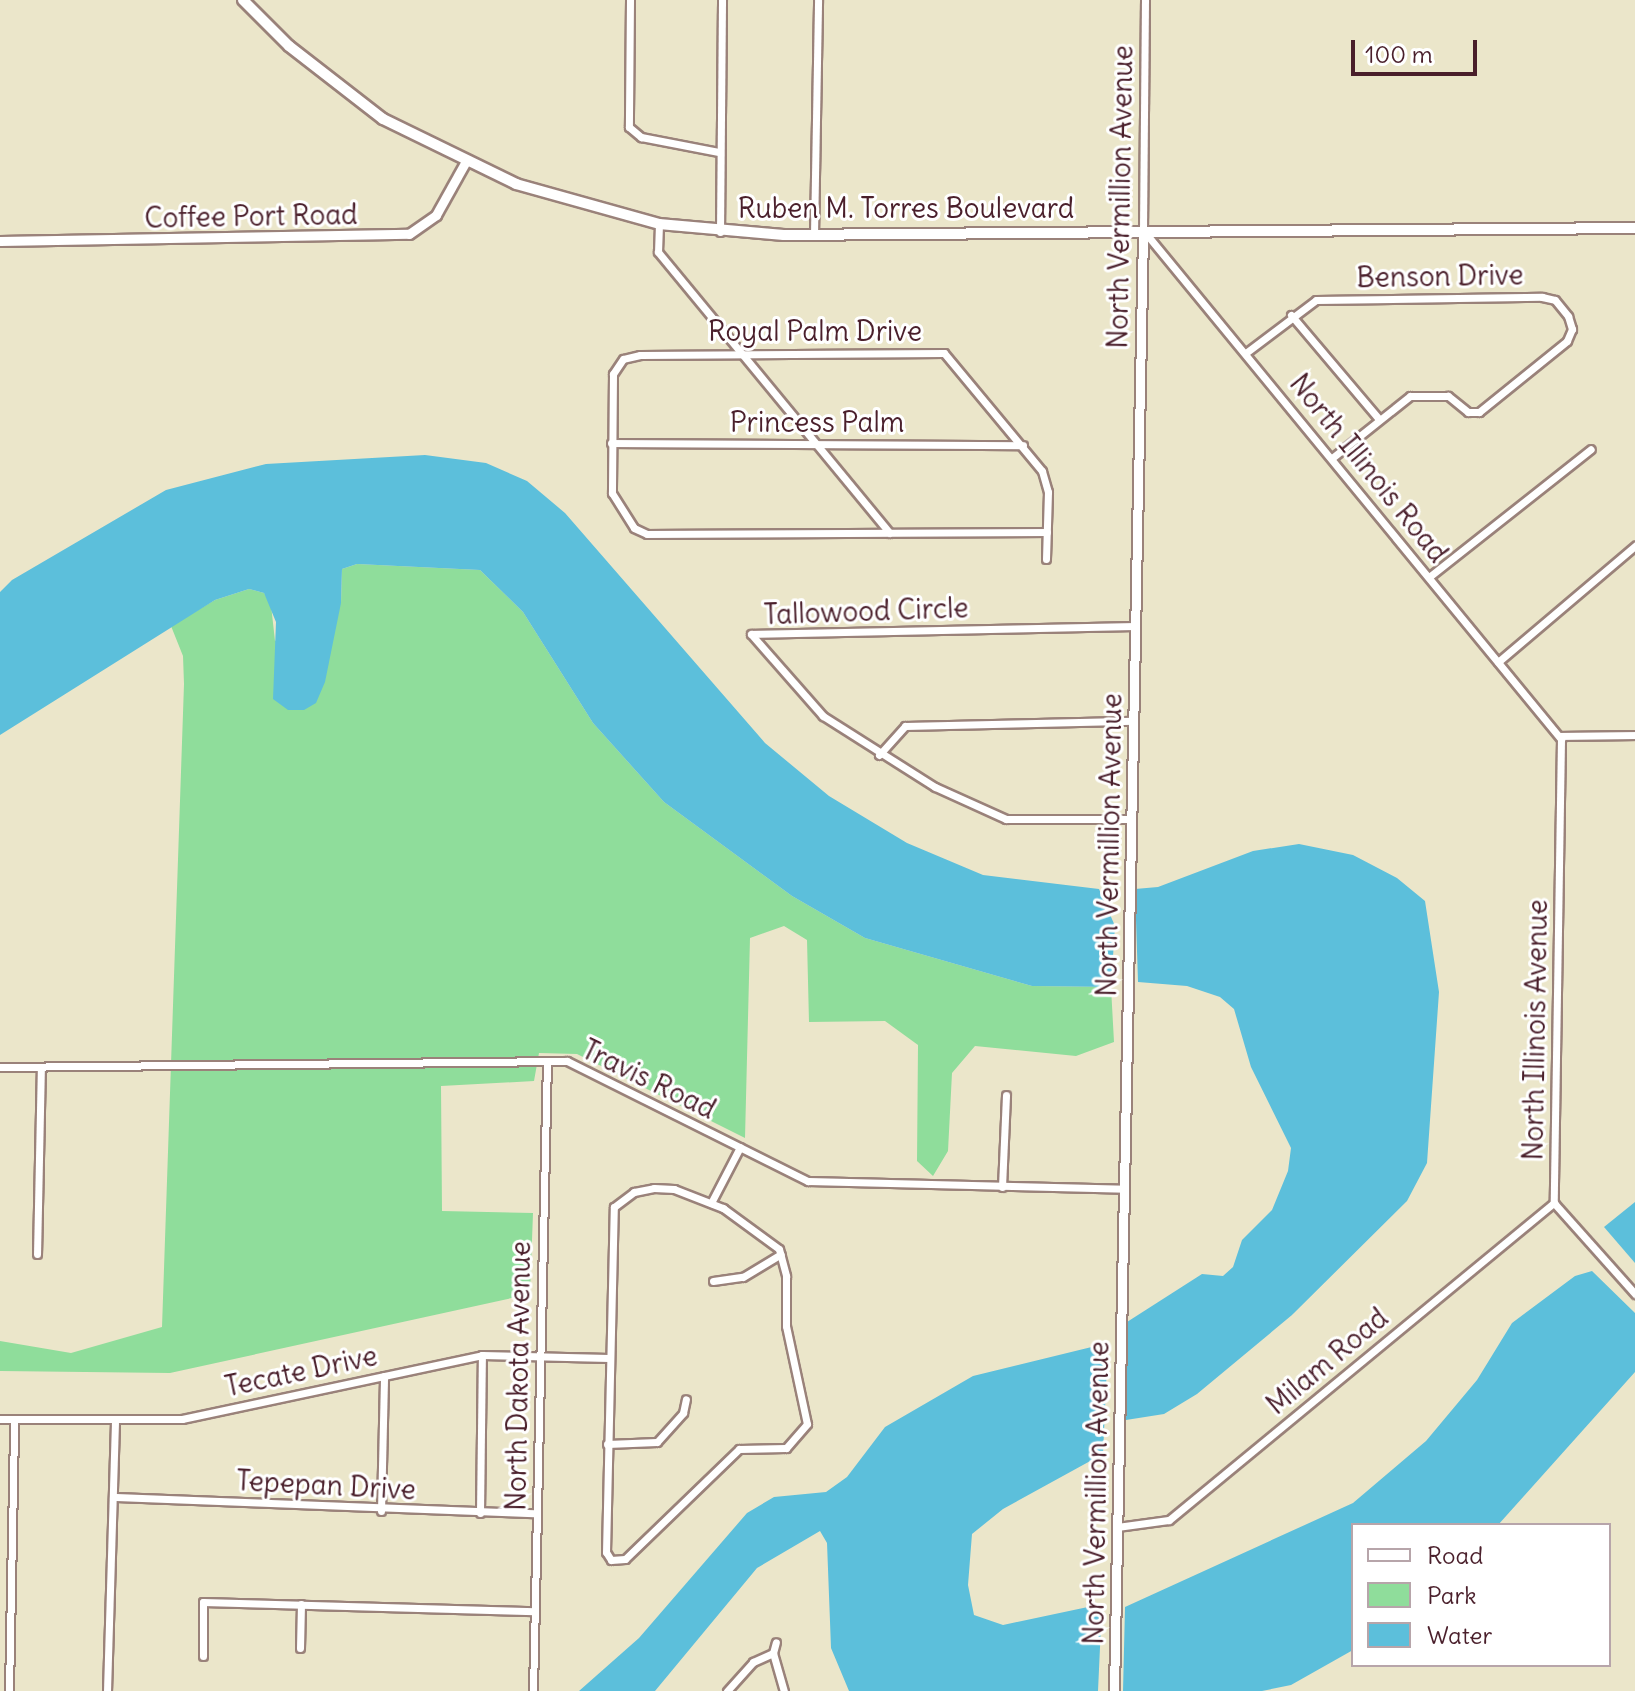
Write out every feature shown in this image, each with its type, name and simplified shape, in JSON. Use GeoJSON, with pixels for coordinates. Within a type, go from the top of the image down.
{"type":"FeatureCollection","features":[{"type":"Feature","properties":{"kind":"main road","name":"Ruben M. Torres Boulevard"},"geometry":{"type":"LineString","coordinates":[[243,0],[289,46],[383,119],[465,163],[552,197],[659,224],[720,232],[814,234],[1635,228]]}},
{"type":"Feature","properties":{"kind":"street"},"geometry":{"type":"LineString","coordinates":[[630,0],[629,127],[641,137],[719,152]]}},
{"type":"Feature","properties":{"kind":"street"},"geometry":{"type":"LineString","coordinates":[[720,232],[722,0]]}},
{"type":"Feature","properties":{"kind":"street"},"geometry":{"type":"LineString","coordinates":[[814,234],[818,0]]}},
{"type":"Feature","properties":{"kind":"street","name":"North Vermillion Avenue"},"geometry":{"type":"LineString","coordinates":[[1114,1691],[1145,0]]}},
{"type":"Feature","properties":{"kind":"street","name":"Coffee Port Road"},"geometry":{"type":"LineString","coordinates":[[0,241],[409,234],[436,215],[465,163]]}},
{"type":"Feature","properties":{"kind":"street"},"geometry":{"type":"LineString","coordinates":[[659,224],[658,252],[890,533],[1047,532]]}},
{"type":"Feature","properties":{"kind":"street","name":"North Illinois Road"},"geometry":{"type":"LineString","coordinates":[[1143,230],[1247,352],[1560,736]]}},
{"type":"Feature","properties":{"kind":"street","name":"Benson Drive"},"geometry":{"type":"LineString","coordinates":[[1247,352],[1291,315],[1316,300],[1542,297],[1555,300],[1568,316],[1572,329],[1567,341],[1479,412],[1468,412],[1448,396],[1423,394],[1403,399],[1332,458]]}},
{"type":"Feature","properties":{"kind":"street"},"geometry":{"type":"LineString","coordinates":[[1291,315],[1379,419]]}},
{"type":"Feature","properties":{"kind":"street","name":"Royal Palm Drive"},"geometry":{"type":"LineString","coordinates":[[890,533],[647,534],[634,528],[612,493],[613,374],[623,359],[741,353],[944,353],[1042,471],[1046,559]]}},
{"type":"Feature","properties":{"kind":"street","name":"Princess Palm"},"geometry":{"type":"LineString","coordinates":[[611,443],[1023,445]]}},
{"type":"Feature","properties":{"kind":"street"},"geometry":{"type":"LineString","coordinates":[[1429,577],[1591,449]]}},
{"type":"Feature","properties":{"kind":"street"},"geometry":{"type":"LineString","coordinates":[[1498,662],[1635,546]]}},
{"type":"Feature","properties":{"kind":"street","name":"Tallowood Circle"},"geometry":{"type":"LineString","coordinates":[[1130,819],[1006,819],[879,755],[823,716],[751,634],[1132,626]]}},
{"type":"Feature","properties":{"kind":"street"},"geometry":{"type":"LineString","coordinates":[[879,755],[905,726],[1134,721]]}},
{"type":"Feature","properties":{"kind":"street"},"geometry":{"type":"LineString","coordinates":[[1560,736],[1635,735]]}},
{"type":"Feature","properties":{"kind":"street","name":"North Illinois Avenue"},"geometry":{"type":"LineString","coordinates":[[1554,1203],[1564,749],[1560,736]]}},
{"type":"Feature","properties":{"kind":"street","name":"North Dakota Avenue"},"geometry":{"type":"LineString","coordinates":[[533,1691],[547,1061]]}},
{"type":"Feature","properties":{"kind":"street","name":"Travis Road"},"geometry":{"type":"LineString","coordinates":[[0,1067],[567,1061],[818,1183],[1125,1189]]}},
{"type":"Feature","properties":{"kind":"street"},"geometry":{"type":"LineString","coordinates":[[37,1254],[41,1067]]}},
{"type":"Feature","properties":{"kind":"street"},"geometry":{"type":"LineString","coordinates":[[1002,1187],[1006,1095]]}},
{"type":"Feature","properties":{"kind":"street"},"geometry":{"type":"LineString","coordinates":[[711,1203],[740,1147]]}},
{"type":"Feature","properties":{"kind":"street"},"geometry":{"type":"LineString","coordinates":[[654,1188],[674,1189],[746,1221],[781,1254],[786,1326],[807,1424],[799,1438],[786,1448],[739,1449],[625,1559],[611,1560],[606,1552],[614,1207],[634,1192],[654,1188]]}},
{"type":"Feature","properties":{"kind":"street"},"geometry":{"type":"LineString","coordinates":[[1554,1203],[1635,1294]]}},
{"type":"Feature","properties":{"kind":"street","name":"Milam Road"},"geometry":{"type":"LineString","coordinates":[[1117,1527],[1169,1520],[1554,1203]]}},
{"type":"Feature","properties":{"kind":"street"},"geometry":{"type":"LineString","coordinates":[[713,1281],[743,1277],[781,1254]]}},
{"type":"Feature","properties":{"kind":"street"},"geometry":{"type":"LineString","coordinates":[[480,1513],[482,1355]]}},
{"type":"Feature","properties":{"kind":"street","name":"Tecate Drive"},"geometry":{"type":"LineString","coordinates":[[0,1419],[182,1419],[482,1355],[609,1358]]}},
{"type":"Feature","properties":{"kind":"street"},"geometry":{"type":"LineString","coordinates":[[381,1511],[384,1376]]}},
{"type":"Feature","properties":{"kind":"street"},"geometry":{"type":"LineString","coordinates":[[607,1444],[657,1442],[683,1413],[686,1399]]}},
{"type":"Feature","properties":{"kind":"street"},"geometry":{"type":"LineString","coordinates":[[9,1691],[14,1419]]}},
{"type":"Feature","properties":{"kind":"street"},"geometry":{"type":"LineString","coordinates":[[107,1691],[115,1419]]}},
{"type":"Feature","properties":{"kind":"street","name":"Tepepan Drive"},"geometry":{"type":"LineString","coordinates":[[113,1497],[381,1511],[537,1513]]}},
{"type":"Feature","properties":{"kind":"street"},"geometry":{"type":"LineString","coordinates":[[203,1656],[203,1602],[535,1611]]}},
{"type":"Feature","properties":{"kind":"street"},"geometry":{"type":"LineString","coordinates":[[300,1648],[301,1604]]}},
{"type":"Feature","properties":{"kind":"street"},"geometry":{"type":"LineString","coordinates":[[776,1642],[773,1653],[784,1691]]}},
{"type":"Feature","properties":{"kind":"street"},"geometry":{"type":"LineString","coordinates":[[727,1691],[753,1662],[773,1653]]}},
{"type":"Feature","properties":{"kind":"green space"},"geometry":{"type":"Polygon","coordinates":[[[357,564],[480,570],[523,612],[593,723],[664,802],[792,896],[865,938],[1032,986],[1111,987],[1114,1042],[1076,1056],[975,1046],[952,1073],[948,1151],[933,1176],[917,1161],[918,1045],[885,1021],[809,1022],[807,940],[784,926],[750,938],[745,1138],[577,1054],[539,1053],[534,1081],[441,1086],[442,1211],[533,1213],[530,1294],[170,1373],[0,1371],[0,1341],[71,1353],[162,1327],[184,684],[183,656],[171,626],[215,600],[249,589],[264,593],[271,605],[275,641],[341,603],[342,569],[357,564]]]}},
{"type":"Feature","properties":{"kind":"water"},"geometry":{"type":"Polygon","coordinates":[[[425,455],[486,463],[527,481],[565,513],[765,743],[829,796],[907,843],[983,875],[1099,889],[1115,926],[1111,987],[1032,986],[865,938],[792,896],[664,802],[593,723],[523,612],[480,570],[357,564],[342,569],[341,603],[325,682],[316,703],[304,710],[288,710],[273,699],[276,622],[264,593],[249,589],[215,600],[0,735],[0,592],[12,580],[166,490],[266,464],[425,455]]]}},
{"type":"Feature","properties":{"kind":"water"},"geometry":{"type":"Polygon","coordinates":[[[1299,844],[1353,855],[1397,878],[1425,901],[1439,992],[1427,1163],[1407,1201],[1292,1315],[1197,1394],[1164,1414],[1126,1420],[1127,1322],[1202,1274],[1223,1276],[1233,1267],[1242,1240],[1272,1210],[1288,1171],[1291,1148],[1251,1067],[1234,1009],[1220,997],[1187,986],[1138,982],[1135,889],[1158,887],[1253,851],[1299,844]]]}},
{"type":"Feature","properties":{"kind":"water"},"geometry":{"type":"Polygon","coordinates":[[[1635,1202],[1635,1263],[1604,1227],[1635,1202]]]}},
{"type":"Feature","properties":{"kind":"water"},"geometry":{"type":"Polygon","coordinates":[[[1592,1271],[1635,1313],[1635,1372],[1500,1523],[1351,1523],[1351,1651],[1291,1685],[1262,1691],[1123,1691],[1125,1607],[1353,1503],[1426,1441],[1477,1380],[1512,1323],[1575,1276],[1592,1271]]]}},
{"type":"Feature","properties":{"kind":"water"},"geometry":{"type":"Polygon","coordinates":[[[1108,1343],[1103,1454],[1003,1509],[972,1534],[968,1585],[974,1615],[1003,1625],[1102,1604],[1098,1691],[849,1691],[831,1648],[827,1543],[820,1531],[757,1568],[655,1691],[579,1691],[639,1638],[747,1513],[774,1497],[826,1492],[847,1477],[885,1427],[973,1376],[1108,1343]]]}}]}
